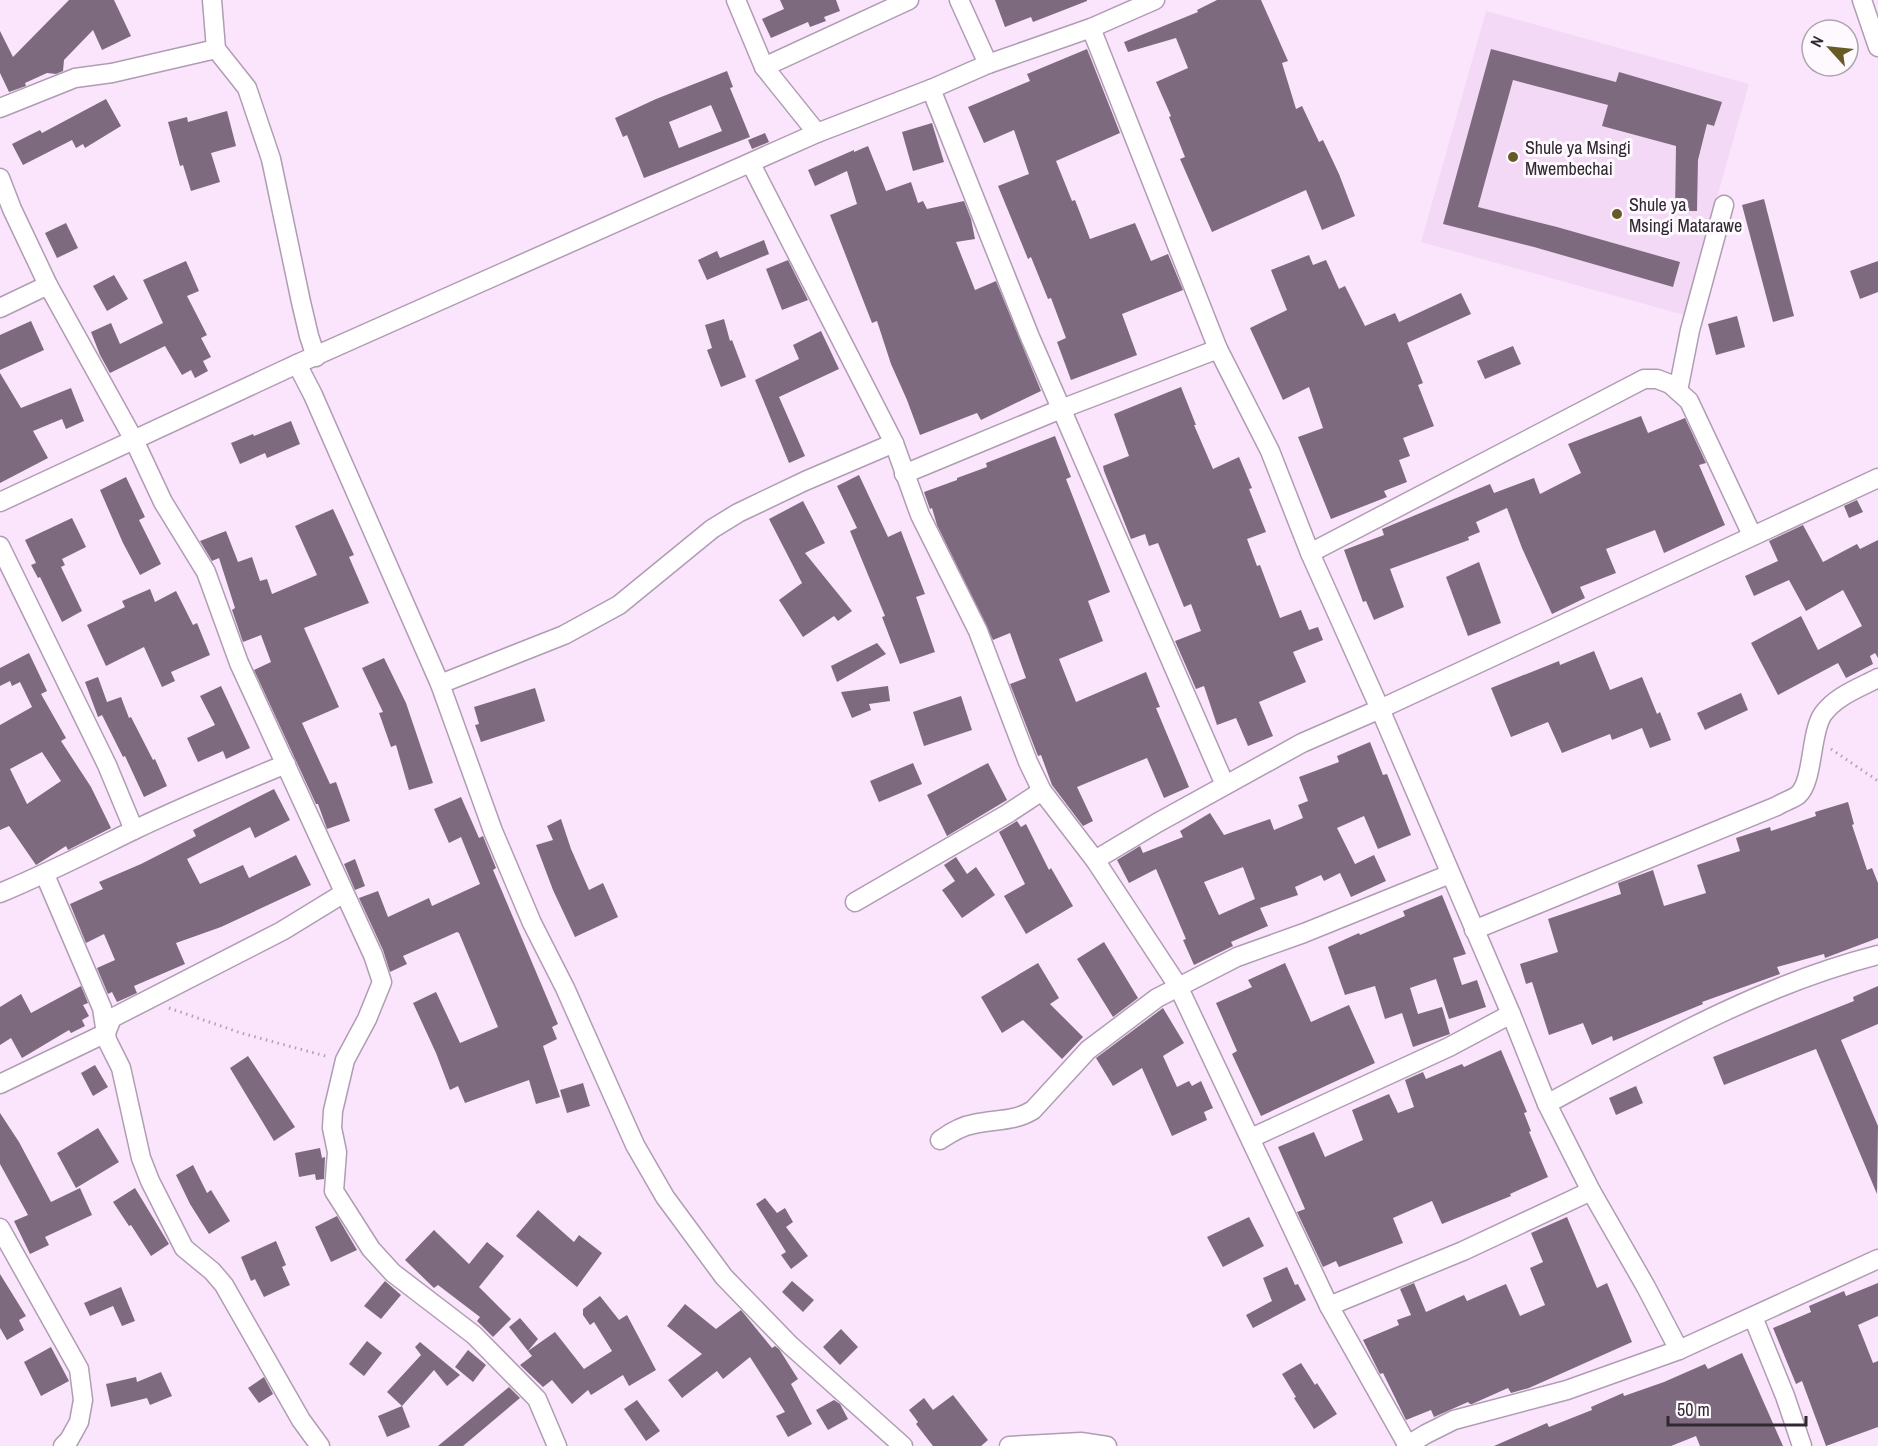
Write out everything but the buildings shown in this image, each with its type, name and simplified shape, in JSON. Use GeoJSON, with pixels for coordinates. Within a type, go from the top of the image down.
{"type":"FeatureCollection","features":[{"type":"Feature","properties":{"kind":"street"},"geometry":{"type":"LineString","coordinates":[[212,0],[216,50],[247,88],[259,121],[279,194],[309,336],[316,357]]}},
{"type":"Feature","properties":{"kind":"street"},"geometry":{"type":"LineString","coordinates":[[736,0],[764,67],[818,133]]}},
{"type":"Feature","properties":{"kind":"street"},"geometry":{"type":"LineString","coordinates":[[764,67],[909,0]]}},
{"type":"Feature","properties":{"kind":"street"},"geometry":{"type":"LineString","coordinates":[[959,0],[988,64]]}},
{"type":"Feature","properties":{"kind":"street"},"geometry":{"type":"LineString","coordinates":[[0,502],[297,364],[818,133],[988,64],[1091,28],[1155,0]]}},
{"type":"Feature","properties":{"kind":"street"},"geometry":{"type":"LineString","coordinates":[[1862,0],[1878,47]]}},
{"type":"Feature","properties":{"kind":"street"},"geometry":{"type":"LineString","coordinates":[[1091,28],[1218,349],[1270,451],[1310,553],[1380,709],[1511,1014],[1547,1104],[1591,1191],[1679,1350]]}},
{"type":"Feature","properties":{"kind":"street"},"geometry":{"type":"LineString","coordinates":[[0,108],[75,78],[112,73],[216,50]]}},
{"type":"Feature","properties":{"kind":"street"},"geometry":{"type":"LineString","coordinates":[[931,89],[1061,409],[1225,784]]}},
{"type":"Feature","properties":{"kind":"street"},"geometry":{"type":"LineString","coordinates":[[751,164],[894,443],[920,515],[978,631],[1024,751],[1042,791],[1095,860],[1178,986],[1329,1306],[1407,1446],[1454,1420],[1567,1390],[1679,1350],[1878,1259]]}},
{"type":"Feature","properties":{"kind":"street"},"geometry":{"type":"LineString","coordinates":[[0,178],[48,285],[134,440],[163,502],[206,572],[239,663],[373,954],[382,982],[367,1019],[345,1060],[333,1111],[332,1128],[337,1152],[334,1191],[371,1250],[393,1273],[474,1335],[537,1399],[555,1446]]}},
{"type":"Feature","properties":{"kind":"street"},"geometry":{"type":"LineString","coordinates":[[1678,391],[1690,330],[1724,205]]}},
{"type":"Feature","properties":{"kind":"street"},"geometry":{"type":"LineString","coordinates":[[0,308],[48,285]]}},
{"type":"Feature","properties":{"kind":"street"},"geometry":{"type":"LineString","coordinates":[[904,474],[1061,409],[1218,349]]}},
{"type":"Feature","properties":{"kind":"street"},"geometry":{"type":"LineString","coordinates":[[297,364],[313,395],[440,684],[493,831],[532,924],[565,988],[635,1145],[665,1197],[724,1277],[790,1345],[903,1446]]}},
{"type":"Feature","properties":{"kind":"street"},"geometry":{"type":"LineString","coordinates":[[1310,553],[1644,379],[1658,379],[1670,384],[1689,401],[1752,535]]}},
{"type":"Feature","properties":{"kind":"street"},"geometry":{"type":"LineString","coordinates":[[440,684],[564,635],[619,605],[712,529],[738,513],[894,443]]}},
{"type":"Feature","properties":{"kind":"street"},"geometry":{"type":"LineString","coordinates":[[1095,860],[1157,822],[1302,743],[1878,478]]}},
{"type":"Feature","properties":{"kind":"street"},"geometry":{"type":"LineString","coordinates":[[0,546],[107,765],[134,830]]}},
{"type":"Feature","properties":{"kind":"street"},"geometry":{"type":"LineString","coordinates":[[1474,930],[1777,806],[1798,795],[1803,787],[1814,752],[1818,724],[1827,710],[1839,699],[1878,678]]}},
{"type":"Feature","properties":{"kind":"street"},"geometry":{"type":"LineString","coordinates":[[0,892],[45,875],[134,830],[286,764]]}},
{"type":"Feature","properties":{"kind":"street"},"geometry":{"type":"LineString","coordinates":[[855,902],[1007,814],[1042,791]]}},
{"type":"Feature","properties":{"kind":"street"},"geometry":{"type":"LineString","coordinates":[[940,1140],[952,1132],[974,1124],[1008,1120],[1033,1110],[1088,1050],[1132,1015],[1178,986],[1237,957],[1450,874]]}},
{"type":"Feature","properties":{"kind":"street"},"geometry":{"type":"LineString","coordinates":[[45,875],[102,1008],[106,1033],[121,1068],[141,1158],[158,1198],[184,1248],[212,1271],[224,1285],[302,1420],[320,1446]]}},
{"type":"Feature","properties":{"kind":"street"},"geometry":{"type":"LineString","coordinates":[[0,1083],[106,1033],[112,1018],[282,931],[345,893]]}},
{"type":"Feature","properties":{"kind":"street"},"geometry":{"type":"LineString","coordinates":[[1547,1104],[1704,1021],[1779,986],[1878,955]]}},
{"type":"Feature","properties":{"kind":"street"},"geometry":{"type":"LineString","coordinates":[[1251,1138],[1449,1047],[1511,1014]]}},
{"type":"Feature","properties":{"kind":"street"},"geometry":{"type":"LineString","coordinates":[[1329,1306],[1463,1251],[1591,1191]]}},
{"type":"Feature","properties":{"kind":"street"},"geometry":{"type":"LineString","coordinates":[[0,1228],[79,1370],[83,1400],[79,1422],[80,1446]]}},
{"type":"Feature","properties":{"kind":"street"},"geometry":{"type":"LineString","coordinates":[[1753,1317],[1785,1396],[1802,1446]]}},
{"type":"Feature","properties":{"kind":"street"},"geometry":{"type":"LineString","coordinates":[[63,1446],[79,1422]]}},
{"type":"Feature","properties":{"kind":"street"},"geometry":{"type":"LineString","coordinates":[[1009,1446],[1081,1442],[1107,1446]]}},
{"type":"Feature","properties":{"kind":"path"},"geometry":{"type":"LineString","coordinates":[[1815,738],[1878,782]]}},
{"type":"Feature","properties":{"kind":"path"},"geometry":{"type":"LineString","coordinates":[[152,998],[181,1013],[285,1046],[345,1060]]}},
{"type":"Feature","properties":{"kind":"shaded area"},"geometry":{"type":"Polygon","coordinates":[[[1486,11],[1749,84],[1684,315],[1421,242],[1486,11]]]}},
{"type":"Feature","properties":{"kind":"place","name":"Shule ya Msingi Mwembechai"},"geometry":{"type":"Point","coordinates":[1513,157]}},
{"type":"Feature","properties":{"kind":"place","name":"Shule ya Msingi Matarawe"},"geometry":{"type":"Point","coordinates":[1617,214]}}]}
